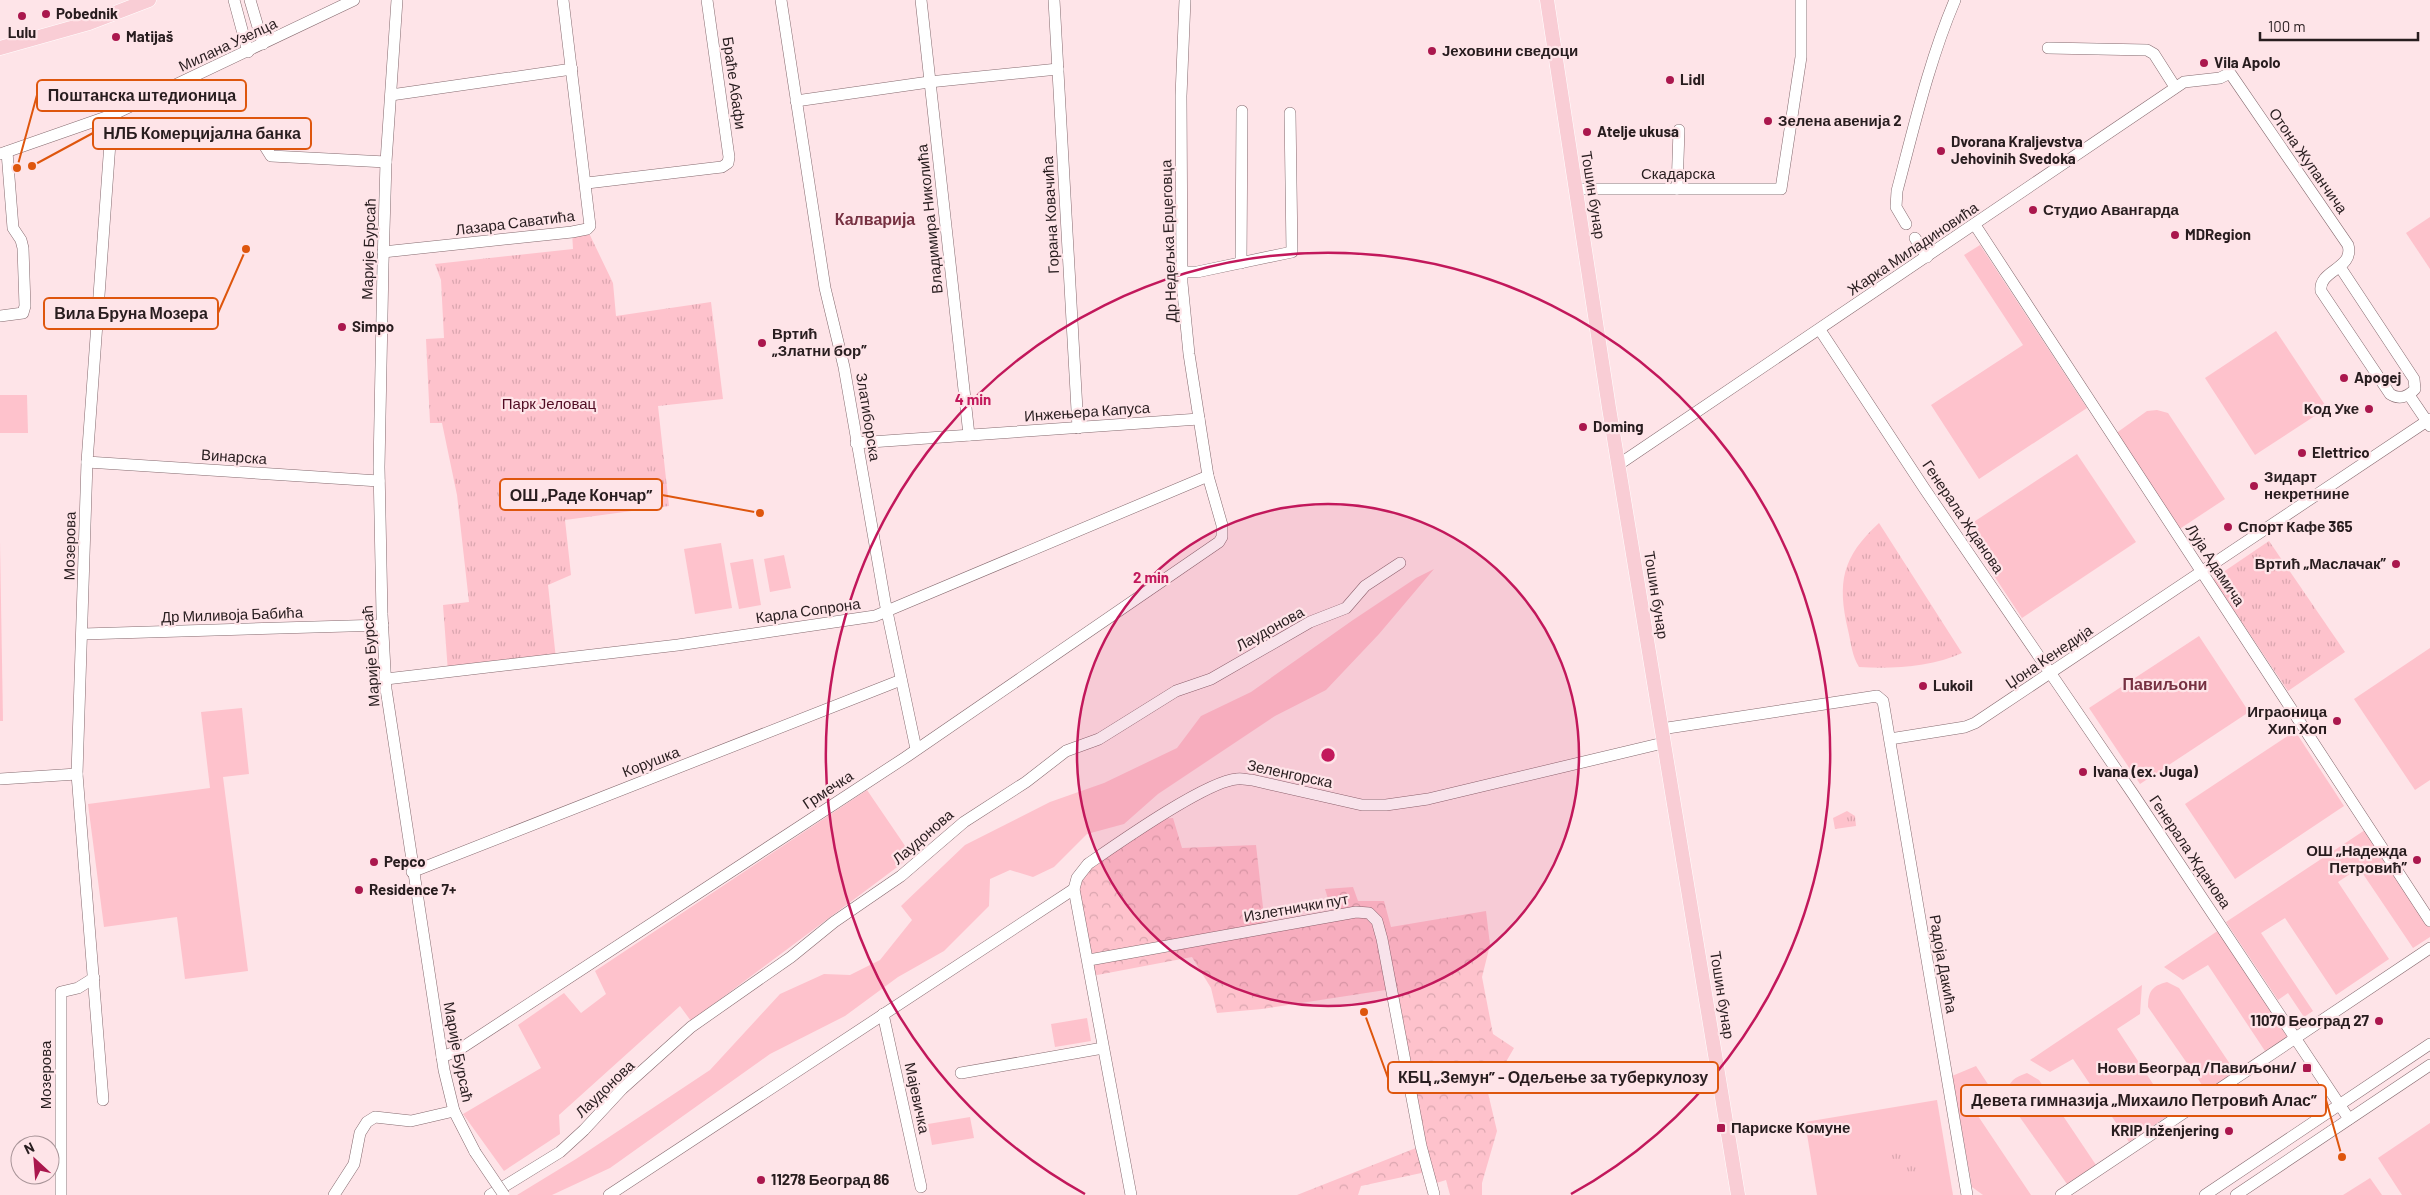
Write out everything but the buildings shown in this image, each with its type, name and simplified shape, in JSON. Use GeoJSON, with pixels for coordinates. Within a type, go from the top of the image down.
{"type":"FeatureCollection","features":[{"type":"Feature","properties":{"kind":"main road"},"geometry":{"type":"LineString","coordinates":[[0,48],[89,23],[149,0]]}},
{"type":"Feature","properties":{"kind":"main road","name":"Тошин бунар"},"geometry":{"type":"LineString","coordinates":[[1547,0],[1618,465],[1738,1195]]}},
{"type":"Feature","properties":{"kind":"street"},"geometry":{"type":"LineString","coordinates":[[234,0],[248,52]]}},
{"type":"Feature","properties":{"kind":"street"},"geometry":{"type":"LineString","coordinates":[[250,0],[264,44]]}},
{"type":"Feature","properties":{"kind":"street","name":"Милана Узелца"},"geometry":{"type":"LineString","coordinates":[[3,153],[112,115],[354,0]]}},
{"type":"Feature","properties":{"kind":"street","name":"Марије Бурсаћ"},"geometry":{"type":"LineString","coordinates":[[398,0],[386,162],[383,252],[379,481],[382,625],[386,679],[412,872],[442,1057],[454,1111],[498,1193]]}},
{"type":"Feature","properties":{"kind":"street","name":"Лазара Саватића"},"geometry":{"type":"LineString","coordinates":[[383,252],[587,229],[591,223],[587,183],[564,0]]}},
{"type":"Feature","properties":{"kind":"street","name":"Браће Абафи"},"geometry":{"type":"LineString","coordinates":[[587,183],[722,167],[728,162],[729,157],[707,0]]}},
{"type":"Feature","properties":{"kind":"street","name":"Златиборска"},"geometry":{"type":"LineString","coordinates":[[780,0],[825,288],[844,367],[887,613],[916,749]]}},
{"type":"Feature","properties":{"kind":"street","name":"Владимира Николића"},"geometry":{"type":"LineString","coordinates":[[921,0],[970,435]]}},
{"type":"Feature","properties":{"kind":"street","name":"Горана Ковачића"},"geometry":{"type":"LineString","coordinates":[[1054,0],[1078,428]]}},
{"type":"Feature","properties":{"kind":"street","name":"Др Недељка Ерцеговца"},"geometry":{"type":"LineString","coordinates":[[1185,0],[1181,96],[1182,272],[1189,354],[1208,476],[1222,525],[1222,537]]}},
{"type":"Feature","properties":{"kind":"street","name":"Скадарска"},"geometry":{"type":"LineString","coordinates":[[1575,189],[1781,189],[1801,57],[1801,0]]}},
{"type":"Feature","properties":{"kind":"street"},"geometry":{"type":"LineString","coordinates":[[1906,224],[1896,208],[1897,191],[1944,25],[1954,0]]}},
{"type":"Feature","properties":{"kind":"street"},"geometry":{"type":"LineString","coordinates":[[2048,48],[2147,50],[2154,54],[2174,87]]}},
{"type":"Feature","properties":{"kind":"street"},"geometry":{"type":"LineString","coordinates":[[390,95],[572,69]]}},
{"type":"Feature","properties":{"kind":"street"},"geometry":{"type":"LineString","coordinates":[[796,101],[929,82],[1058,69]]}},
{"type":"Feature","properties":{"kind":"street","name":"Жарка Миладиновића"},"geometry":{"type":"LineString","coordinates":[[1618,465],[1975,225],[2174,87],[2184,82],[2220,78],[2230,73]]}},
{"type":"Feature","properties":{"kind":"street","name":"Отона Жупанчича"},"geometry":{"type":"LineString","coordinates":[[2230,73],[2348,244],[2348,256],[2340,267],[2326,277],[2321,284],[2321,291],[2390,394],[2400,397],[2409,395]]}},
{"type":"Feature","properties":{"kind":"street"},"geometry":{"type":"LineString","coordinates":[[1241,264],[1242,111]]}},
{"type":"Feature","properties":{"kind":"street"},"geometry":{"type":"LineString","coordinates":[[1182,272],[1196,272],[1241,264],[1292,252],[1290,113]]}},
{"type":"Feature","properties":{"kind":"street","name":"Мозерова"},"geometry":{"type":"LineString","coordinates":[[103,1100],[77,774],[83,634],[87,462],[112,115]]}},
{"type":"Feature","properties":{"kind":"street"},"geometry":{"type":"LineString","coordinates":[[254,129],[271,156],[386,162]]}},
{"type":"Feature","properties":{"kind":"street"},"geometry":{"type":"LineString","coordinates":[[1677,189],[1679,130]]}},
{"type":"Feature","properties":{"kind":"street"},"geometry":{"type":"LineString","coordinates":[[0,316],[19,315],[23,313],[25,306],[24,248],[13,228],[3,153]]}},
{"type":"Feature","properties":{"kind":"street","name":"Луја Адамича"},"geometry":{"type":"LineString","coordinates":[[1975,225],[2430,921]]}},
{"type":"Feature","properties":{"kind":"street"},"geometry":{"type":"LineString","coordinates":[[1915,238],[1927,257]]}},
{"type":"Feature","properties":{"kind":"street"},"geometry":{"type":"LineString","coordinates":[[2340,267],[2414,379],[2415,389],[2409,395],[2429,422]]}},
{"type":"Feature","properties":{"kind":"street","name":"Генерала Жданова"},"geometry":{"type":"LineString","coordinates":[[1820,330],[2349,1119]]}},
{"type":"Feature","properties":{"kind":"street","name":"Инжењера Капуса"},"geometry":{"type":"LineString","coordinates":[[856,443],[1199,419]]}},
{"type":"Feature","properties":{"kind":"street","name":"Џона Кенедија"},"geometry":{"type":"LineString","coordinates":[[1890,739],[1969,726],[2429,422]]}},
{"type":"Feature","properties":{"kind":"street","name":"Винарска"},"geometry":{"type":"LineString","coordinates":[[87,462],[379,481]]}},
{"type":"Feature","properties":{"kind":"street","name":"Карла Сопрона"},"geometry":{"type":"LineString","coordinates":[[386,679],[678,645],[887,613],[1208,476]]}},
{"type":"Feature","properties":{"kind":"street","name":"Грмечка"},"geometry":{"type":"LineString","coordinates":[[442,1057],[457,1051],[916,749],[1215,546],[1222,537]]}},
{"type":"Feature","properties":{"kind":"street","name":"Лаудонова"},"geometry":{"type":"LineString","coordinates":[[498,1193],[560,1152],[584,1130],[622,1089],[691,1027],[785,962],[834,922],[901,876],[964,822],[1026,782],[1066,751],[1099,739],[1176,691],[1211,679],[1310,622],[1346,608],[1365,586],[1400,563]]}},
{"type":"Feature","properties":{"kind":"street","name":"Др Миливоја Бабића"},"geometry":{"type":"LineString","coordinates":[[83,634],[382,625]]}},
{"type":"Feature","properties":{"kind":"street","name":"Корушка"},"geometry":{"type":"LineString","coordinates":[[412,872],[901,680]]}},
{"type":"Feature","properties":{"kind":"street"},"geometry":{"type":"LineString","coordinates":[[1662,736],[1877,696],[1884,703],[1890,739]]}},
{"type":"Feature","properties":{"kind":"street","name":"Зеленгорска"},"geometry":{"type":"LineString","coordinates":[[1074,889],[1077,878],[1088,864],[1198,794],[1220,783],[1237,779],[1252,780],[1362,805],[1386,805],[1428,799],[1662,736]]}},
{"type":"Feature","properties":{"kind":"street","name":"Радоја Дакића"},"geometry":{"type":"LineString","coordinates":[[1890,739],[1967,1195]]}},
{"type":"Feature","properties":{"kind":"street"},"geometry":{"type":"LineString","coordinates":[[0,779],[77,774]]}},
{"type":"Feature","properties":{"kind":"street"},"geometry":{"type":"LineString","coordinates":[[609,1195],[1074,889],[1089,960],[1103,1048],[1131,1195]]}},
{"type":"Feature","properties":{"kind":"street","name":"Излетнички пут"},"geometry":{"type":"LineString","coordinates":[[1089,960],[1356,912],[1369,913],[1377,921],[1382,939],[1421,1146],[1434,1194]]}},
{"type":"Feature","properties":{"kind":"street"},"geometry":{"type":"LineString","coordinates":[[2061,1195],[2430,948]]}},
{"type":"Feature","properties":{"kind":"street","name":"Мозерова"},"geometry":{"type":"LineString","coordinates":[[61,1195],[60,992],[78,988],[94,978]]}},
{"type":"Feature","properties":{"kind":"street","name":"Мајевичка"},"geometry":{"type":"LineString","coordinates":[[884,1014],[921,1187]]}},
{"type":"Feature","properties":{"kind":"street"},"geometry":{"type":"LineString","coordinates":[[2205,1195],[2430,1044]]}},
{"type":"Feature","properties":{"kind":"street"},"geometry":{"type":"LineString","coordinates":[[961,1073],[1103,1048]]}},
{"type":"Feature","properties":{"kind":"street"},"geometry":{"type":"LineString","coordinates":[[2236,1195],[2430,1064]]}},
{"type":"Feature","properties":{"kind":"street"},"geometry":{"type":"LineString","coordinates":[[334,1195],[354,1164],[360,1132],[367,1122],[376,1116],[411,1121],[454,1111]]}},
{"type":"Feature","properties":{"kind":"green space"},"geometry":{"type":"Polygon","coordinates":[[[2430,217],[2430,269],[2406,233],[2430,217]]]}},
{"type":"Feature","properties":{"kind":"green space","name":"Парк Јеловац"},"geometry":{"type":"Polygon","coordinates":[[[587,229],[613,283],[616,316],[711,302],[723,399],[658,406],[669,506],[565,520],[571,575],[548,585],[556,659],[448,672],[443,605],[469,602],[457,495],[442,423],[430,423],[426,339],[444,338],[441,280],[435,264],[573,249],[572,232],[587,229]]]}},
{"type":"Feature","properties":{"kind":"green space"},"geometry":{"type":"Polygon","coordinates":[[[1980,245],[2087,408],[1979,479],[1931,405],[2023,345],[1964,255],[1980,245]]]}},
{"type":"Feature","properties":{"kind":"green space"},"geometry":{"type":"Polygon","coordinates":[[[2276,331],[2327,408],[2255,455],[2205,378],[2276,331]]]}},
{"type":"Feature","properties":{"kind":"green space"},"geometry":{"type":"Polygon","coordinates":[[[0,395],[27,395],[28,433],[0,433],[0,395]]]}},
{"type":"Feature","properties":{"kind":"green space"},"geometry":{"type":"Polygon","coordinates":[[[2157,410],[2168,413],[2225,499],[2178,530],[2115,434],[2147,411],[2157,410]]]}},
{"type":"Feature","properties":{"kind":"green space"},"geometry":{"type":"Polygon","coordinates":[[[2077,454],[2136,542],[2022,618],[1963,529],[2077,454]]]}},
{"type":"Feature","properties":{"kind":"green space"},"geometry":{"type":"Polygon","coordinates":[[[1879,523],[1962,653],[1950,658],[1912,666],[1859,667],[1852,649],[1845,613],[1843,584],[1845,571],[1857,547],[1879,523]]]}},
{"type":"Feature","properties":{"kind":"green space"},"geometry":{"type":"Polygon","coordinates":[[[2269,541],[2345,652],[2288,691],[2213,579],[2269,541]]]}},
{"type":"Feature","properties":{"kind":"green space"},"geometry":{"type":"Polygon","coordinates":[[[0,542],[3,721],[0,721],[0,542]]]}},
{"type":"Feature","properties":{"kind":"green space"},"geometry":{"type":"Polygon","coordinates":[[[721,543],[732,608],[695,614],[684,549],[721,543]]]}},
{"type":"Feature","properties":{"kind":"green space"},"geometry":{"type":"Polygon","coordinates":[[[784,555],[791,588],[770,592],[764,559],[784,555]]]}},
{"type":"Feature","properties":{"kind":"green space"},"geometry":{"type":"Polygon","coordinates":[[[753,559],[761,605],[739,609],[730,563],[753,559]]]}},
{"type":"Feature","properties":{"kind":"green space"},"geometry":{"type":"Polygon","coordinates":[[[1434,569],[1379,634],[1326,690],[1275,716],[1158,794],[1124,824],[1087,834],[1054,867],[1033,877],[1010,870],[990,879],[989,906],[944,951],[898,977],[845,1016],[770,1054],[610,1168],[552,1195],[517,1195],[576,1159],[710,1070],[780,994],[824,974],[850,975],[880,960],[912,920],[901,906],[965,845],[1050,802],[1104,783],[1177,748],[1201,716],[1251,692],[1353,620],[1416,578],[1434,569]]]}},
{"type":"Feature","properties":{"kind":"green space"},"geometry":{"type":"Polygon","coordinates":[[[2199,636],[2249,712],[2140,784],[2089,708],[2199,636]]]}},
{"type":"Feature","properties":{"kind":"green space"},"geometry":{"type":"Polygon","coordinates":[[[2430,648],[2430,780],[2415,790],[2354,699],[2430,648]]]}},
{"type":"Feature","properties":{"kind":"green space"},"geometry":{"type":"Polygon","coordinates":[[[242,708],[249,774],[223,777],[248,971],[185,979],[177,917],[104,927],[88,804],[210,788],[201,712],[242,708]]]}},
{"type":"Feature","properties":{"kind":"green space"},"geometry":{"type":"Polygon","coordinates":[[[2295,731],[2344,806],[2235,879],[2185,804],[2295,731]]]}},
{"type":"Feature","properties":{"kind":"green space"},"geometry":{"type":"Polygon","coordinates":[[[867,790],[912,856],[691,1021],[680,1006],[559,1115],[560,1134],[504,1171],[463,1114],[541,1068],[518,1025],[564,993],[581,1013],[606,994],[595,971],[867,790]]]}},
{"type":"Feature","properties":{"kind":"green space"},"geometry":{"type":"Polygon","coordinates":[[[1847,811],[1855,816],[1856,826],[1835,829],[1833,818],[1847,811]]]}},
{"type":"Feature","properties":{"kind":"green space"},"geometry":{"type":"Polygon","coordinates":[[[1173,818],[1182,848],[1256,845],[1265,925],[1332,912],[1325,889],[1353,887],[1358,901],[1384,901],[1391,927],[1486,911],[1490,945],[1482,977],[1493,1034],[1514,1048],[1488,1093],[1497,1131],[1482,1183],[1482,1195],[1450,1195],[1446,1180],[1430,1185],[1426,1172],[1361,1186],[1358,1195],[1297,1195],[1421,1146],[1392,989],[1262,1009],[1217,1013],[1211,988],[1192,957],[1092,976],[1077,878],[1158,819],[1173,818]]]}},
{"type":"Feature","properties":{"kind":"green space"},"geometry":{"type":"Polygon","coordinates":[[[2368,828],[2430,921],[2430,937],[2413,948],[2359,868],[2338,882],[2389,959],[2336,995],[2285,918],[2261,933],[2313,1011],[2304,1017],[2288,993],[2278,1000],[2226,922],[2368,828]]]}},
{"type":"Feature","properties":{"kind":"green space"},"geometry":{"type":"Polygon","coordinates":[[[2219,930],[2289,1036],[2265,1051],[2208,965],[2183,980],[2164,967],[2219,930]]]}},
{"type":"Feature","properties":{"kind":"green space"},"geometry":{"type":"Polygon","coordinates":[[[2167,982],[2179,988],[2236,1073],[2207,1092],[2148,1007],[2150,993],[2154,987],[2167,982]]]}},
{"type":"Feature","properties":{"kind":"green space"},"geometry":{"type":"Polygon","coordinates":[[[2142,985],[2140,1014],[2117,1029],[2172,1113],[2129,1142],[2073,1059],[2050,1072],[2030,1060],[2142,985]]]}},
{"type":"Feature","properties":{"kind":"green space"},"geometry":{"type":"Polygon","coordinates":[[[1087,1018],[1091,1041],[1055,1047],[1051,1024],[1087,1018]]]}},
{"type":"Feature","properties":{"kind":"green space"},"geometry":{"type":"Polygon","coordinates":[[[1976,1066],[1999,1101],[1978,1116],[2031,1195],[1983,1195],[1972,1187],[1952,1076],[1976,1066]]]}},
{"type":"Feature","properties":{"kind":"green space"},"geometry":{"type":"Polygon","coordinates":[[[2027,1073],[2039,1080],[2096,1165],[2067,1184],[2007,1099],[2011,1082],[2027,1073]]]}},
{"type":"Feature","properties":{"kind":"green space"},"geometry":{"type":"Polygon","coordinates":[[[1937,1100],[1953,1195],[1817,1195],[1805,1122],[1937,1100]]]}},
{"type":"Feature","properties":{"kind":"green space"},"geometry":{"type":"Polygon","coordinates":[[[970,1117],[974,1138],[932,1145],[928,1124],[970,1117]]]}},
{"type":"Feature","properties":{"kind":"green space"},"geometry":{"type":"Polygon","coordinates":[[[2430,1123],[2430,1195],[2402,1195],[2378,1158],[2430,1123]]]}},
{"type":"Feature","properties":{"kind":"green space"},"geometry":{"type":"Polygon","coordinates":[[[1889,1145],[1912,1156],[1919,1165],[1924,1178],[1874,1161],[1889,1145]]]}},
{"type":"Feature","properties":{"kind":"green space"},"geometry":{"type":"Polygon","coordinates":[[[2370,1178],[2382,1195],[2343,1195],[2370,1178]]]}},
{"type":"Feature","properties":{"kind":"place","name":"Pobednik"},"geometry":{"type":"Point","coordinates":[46,14]}},
{"type":"Feature","properties":{"kind":"place","name":"Lulu"},"geometry":{"type":"Point","coordinates":[22,16]}},
{"type":"Feature","properties":{"kind":"place","name":"Matijaš"},"geometry":{"type":"Point","coordinates":[116,37]}},
{"type":"Feature","properties":{"kind":"place","name":"Јеховини сведоци"},"geometry":{"type":"Point","coordinates":[1432,51]}},
{"type":"Feature","properties":{"kind":"place","name":"Vila Apolo"},"geometry":{"type":"Point","coordinates":[2204,63]}},
{"type":"Feature","properties":{"kind":"place","name":"Lidl"},"geometry":{"type":"Point","coordinates":[1670,80]}},
{"type":"Feature","properties":{"kind":"place","name":"Зелена авенија 2"},"geometry":{"type":"Point","coordinates":[1768,121]}},
{"type":"Feature","properties":{"kind":"place","name":"Atelje ukusa"},"geometry":{"type":"Point","coordinates":[1587,132]}},
{"type":"Feature","properties":{"kind":"place","name":"Dvorana Kraljevstva Jehovinih Svedoka"},"geometry":{"type":"Point","coordinates":[1941,151]}},
{"type":"Feature","properties":{"kind":"place","name":"НЛБ Комерцијална банка"},"geometry":{"type":"Point","coordinates":[32,166]}},
{"type":"Feature","properties":{"kind":"place","name":"Поштанска штедионица"},"geometry":{"type":"Point","coordinates":[17,168]}},
{"type":"Feature","properties":{"kind":"place","name":"Студио Авангарда"},"geometry":{"type":"Point","coordinates":[2033,210]}},
{"type":"Feature","properties":{"kind":"place","name":"MDRegion"},"geometry":{"type":"Point","coordinates":[2175,235]}},
{"type":"Feature","properties":{"kind":"place","name":"Вила Бруна Мозера"},"geometry":{"type":"Point","coordinates":[246,249]}},
{"type":"Feature","properties":{"kind":"place","name":"Simpo"},"geometry":{"type":"Point","coordinates":[342,327]}},
{"type":"Feature","properties":{"kind":"place","name":"Вртић „Златни бор”"},"geometry":{"type":"Point","coordinates":[762,343]}},
{"type":"Feature","properties":{"kind":"place","name":"Apogej"},"geometry":{"type":"Point","coordinates":[2344,378]}},
{"type":"Feature","properties":{"kind":"place","name":"Код Уке"},"geometry":{"type":"Point","coordinates":[2369,409]}},
{"type":"Feature","properties":{"kind":"place","name":"Doming"},"geometry":{"type":"Point","coordinates":[1583,427]}},
{"type":"Feature","properties":{"kind":"place","name":"Elettrico"},"geometry":{"type":"Point","coordinates":[2302,453]}},
{"type":"Feature","properties":{"kind":"place","name":"Зидарт некретнине"},"geometry":{"type":"Point","coordinates":[2254,486]}},
{"type":"Feature","properties":{"kind":"place","name":"ОШ „Раде Кончар”"},"geometry":{"type":"Point","coordinates":[760,513]}},
{"type":"Feature","properties":{"kind":"place","name":"Спорт Кафе 365"},"geometry":{"type":"Point","coordinates":[2228,527]}},
{"type":"Feature","properties":{"kind":"place","name":"Вртић „Маслачак”"},"geometry":{"type":"Point","coordinates":[2396,564]}},
{"type":"Feature","properties":{"kind":"place","name":"Lukoil"},"geometry":{"type":"Point","coordinates":[1923,686]}},
{"type":"Feature","properties":{"kind":"place","name":"Играоница Хип Хоп"},"geometry":{"type":"Point","coordinates":[2337,721]}},
{"type":"Feature","properties":{"kind":"place","name":"Ivana (ex. Juga)"},"geometry":{"type":"Point","coordinates":[2083,772]}},
{"type":"Feature","properties":{"kind":"place","name":"ОШ „Надежда Петровић”"},"geometry":{"type":"Point","coordinates":[2417,860]}},
{"type":"Feature","properties":{"kind":"place","name":"Pepco"},"geometry":{"type":"Point","coordinates":[374,862]}},
{"type":"Feature","properties":{"kind":"place","name":"Residence 7+"},"geometry":{"type":"Point","coordinates":[359,890]}},
{"type":"Feature","properties":{"kind":"place","name":"КБЦ „Земун” - Одељење за туберкулозу"},"geometry":{"type":"Point","coordinates":[1364,1012]}},
{"type":"Feature","properties":{"kind":"place","name":"11070 Београд 27"},"geometry":{"type":"Point","coordinates":[2379,1021]}},
{"type":"Feature","properties":{"kind":"place","name":"Нови Београд /Павиљони/"},"geometry":{"type":"Point","coordinates":[2307,1068]}},
{"type":"Feature","properties":{"kind":"place","name":"Париске Комуне"},"geometry":{"type":"Point","coordinates":[1721,1128]}},
{"type":"Feature","properties":{"kind":"place","name":"KRIP Inženjering"},"geometry":{"type":"Point","coordinates":[2229,1131]}},
{"type":"Feature","properties":{"kind":"place","name":"Девета гимназија „Михаило Петровић Алас”"},"geometry":{"type":"Point","coordinates":[2342,1157]}},
{"type":"Feature","properties":{"kind":"place","name":"11278 Београд 86"},"geometry":{"type":"Point","coordinates":[761,1180]}},
{"type":"Feature","properties":{"kind":"district","name":"Калварија"},"geometry":{"type":"Point","coordinates":[875,219]}},
{"type":"Feature","properties":{"kind":"district","name":"Павиљони"},"geometry":{"type":"Point","coordinates":[2165,684]}}]}
